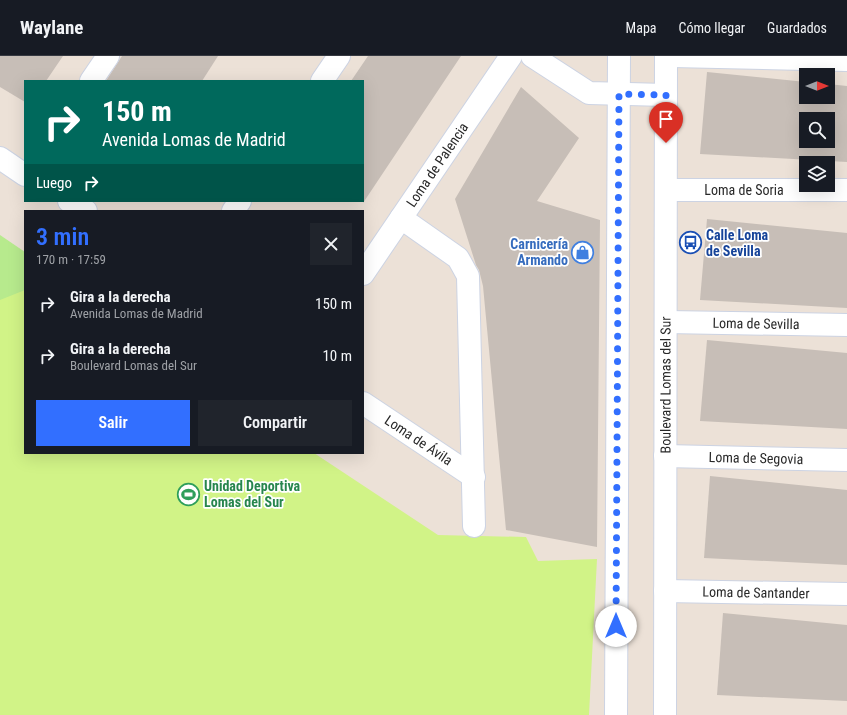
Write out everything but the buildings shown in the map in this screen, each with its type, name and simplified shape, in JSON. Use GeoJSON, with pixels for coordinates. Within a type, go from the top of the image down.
{"type":"FeatureCollection","features":[{"type":"Feature","properties":{"kind":"street"},"geometry":{"type":"LineString","coordinates":[[92,80],[108,56]]}},
{"type":"Feature","properties":{"kind":"street"},"geometry":{"type":"LineString","coordinates":[[323,80],[339,56]]}},
{"type":"Feature","properties":{"kind":"street","name":"Loma de Palencia"},"geometry":{"type":"LineString","coordinates":[[364,273],[512,56]]}},
{"type":"Feature","properties":{"kind":"street"},"geometry":{"type":"LineString","coordinates":[[532,56],[589,93],[666,95]]}},
{"type":"Feature","properties":{"kind":"street"},"geometry":{"type":"LineString","coordinates":[[616,715],[619,56]]}},
{"type":"Feature","properties":{"kind":"street","name":"Boulevard Lomas del Sur"},"geometry":{"type":"LineString","coordinates":[[665,715],[666,56]]}},
{"type":"Feature","properties":{"kind":"street"},"geometry":{"type":"LineString","coordinates":[[672,56],[847,60]]}},
{"type":"Feature","properties":{"kind":"street"},"geometry":{"type":"LineString","coordinates":[[0,158],[24,174]]}},
{"type":"Feature","properties":{"kind":"street","name":"Loma de Soria"},"geometry":{"type":"LineString","coordinates":[[666,190],[847,190]]}},
{"type":"Feature","properties":{"kind":"street"},"geometry":{"type":"LineString","coordinates":[[71,202],[84,210]]}},
{"type":"Feature","properties":{"kind":"street"},"geometry":{"type":"LineString","coordinates":[[401,218],[458,258],[468,276],[474,526]]}},
{"type":"Feature","properties":{"kind":"street","name":"Loma de Sevilla"},"geometry":{"type":"LineString","coordinates":[[666,322],[847,325]]}},
{"type":"Feature","properties":{"kind":"street","name":"Loma de Ávila"},"geometry":{"type":"LineString","coordinates":[[364,404],[474,477]]}},
{"type":"Feature","properties":{"kind":"street","name":"Loma de Segovia"},"geometry":{"type":"LineString","coordinates":[[665,456],[847,460]]}},
{"type":"Feature","properties":{"kind":"street","name":"Loma de Santander"},"geometry":{"type":"LineString","coordinates":[[665,591],[847,594]]}},
{"type":"Feature","properties":{"kind":"green space"},"geometry":{"type":"Polygon","coordinates":[[[0,235],[24,251],[24,309],[0,316],[0,235]]]}},
{"type":"Feature","properties":{"kind":"green space","name":"Unidad Deportiva Lomas del Sur"},"geometry":{"type":"Polygon","coordinates":[[[24,290],[24,454],[316,454],[438,535],[526,537],[538,561],[597,559],[589,715],[0,715],[0,300],[24,290]]]}},
{"type":"Feature","properties":{"kind":"place","name":"Calle Loma de Sevilla"},"geometry":{"type":"Point","coordinates":[691,243]}},
{"type":"Feature","properties":{"kind":"place","name":"Carnicería Armando"},"geometry":{"type":"Point","coordinates":[583,252]}},
{"type":"Feature","properties":{"kind":"place","name":"Unidad Deportiva Lomas del Sur"},"geometry":{"type":"Point","coordinates":[188,494]}},
{"type":"Feature","properties":{"kind":"route"},"geometry":{"type":"LineString","coordinates":[[616,626],[619,94],[666,95],[666,143]]}}]}
